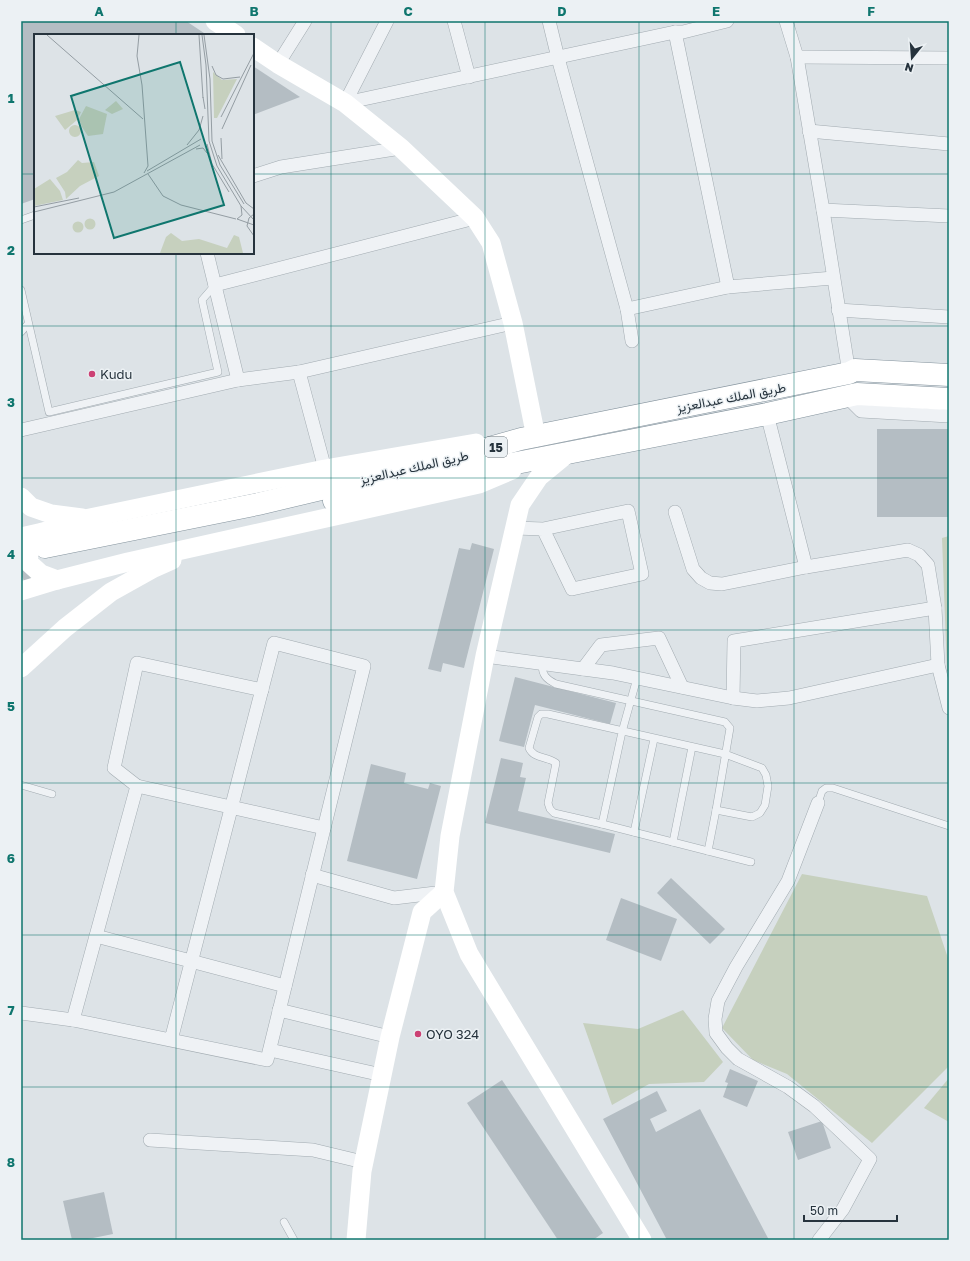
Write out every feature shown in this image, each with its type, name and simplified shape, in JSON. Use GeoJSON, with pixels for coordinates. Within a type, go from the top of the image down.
{"type":"FeatureCollection","features":[{"type":"Feature","properties":{"kind":"highway","name":"طريق الملك عبدالعزيز"},"geometry":{"type":"LineString","coordinates":[[49,555],[529,438],[849,373],[855,370],[949,375]]}},
{"type":"Feature","properties":{"kind":"highway","name":"طريق الملك عبدالعزيز"},"geometry":{"type":"LineString","coordinates":[[49,555],[539,460],[767,414],[857,394],[949,399]]}},
{"type":"Feature","properties":{"kind":"street"},"geometry":{"type":"LineString","coordinates":[[216,21],[235,34]]}},
{"type":"Feature","properties":{"kind":"street"},"geometry":{"type":"LineString","coordinates":[[278,64],[305,21]]}},
{"type":"Feature","properties":{"kind":"street"},"geometry":{"type":"LineString","coordinates":[[345,103],[387,21]]}},
{"type":"Feature","properties":{"kind":"street"},"geometry":{"type":"LineString","coordinates":[[454,21],[468,77]]}},
{"type":"Feature","properties":{"kind":"street"},"geometry":{"type":"LineString","coordinates":[[549,21],[627,309],[632,341]]}},
{"type":"Feature","properties":{"kind":"street"},"geometry":{"type":"LineString","coordinates":[[345,103],[558,58],[680,28],[727,21]]}},
{"type":"Feature","properties":{"kind":"street"},"geometry":{"type":"LineString","coordinates":[[786,21],[797,57],[849,373]]}},
{"type":"Feature","properties":{"kind":"street"},"geometry":{"type":"LineString","coordinates":[[680,28],[728,287]]}},
{"type":"Feature","properties":{"kind":"street"},"geometry":{"type":"LineString","coordinates":[[21,497],[31,507],[51,514],[85,518],[325,469],[473,443],[529,438],[513,323],[491,243],[475,218],[401,148],[345,103],[278,64],[254,48]]}},
{"type":"Feature","properties":{"kind":"street"},"geometry":{"type":"LineString","coordinates":[[797,57],[949,58]]}},
{"type":"Feature","properties":{"kind":"street"},"geometry":{"type":"LineString","coordinates":[[809,131],[949,144]]}},
{"type":"Feature","properties":{"kind":"street"},"geometry":{"type":"LineString","coordinates":[[254,176],[281,167],[401,148]]}},
{"type":"Feature","properties":{"kind":"street"},"geometry":{"type":"LineString","coordinates":[[823,210],[949,216]]}},
{"type":"Feature","properties":{"kind":"street"},"geometry":{"type":"LineString","coordinates":[[215,285],[475,218]]}},
{"type":"Feature","properties":{"kind":"street"},"geometry":{"type":"LineString","coordinates":[[207,254],[238,380]]}},
{"type":"Feature","properties":{"kind":"street"},"geometry":{"type":"LineString","coordinates":[[627,309],[728,287],[833,278]]}},
{"type":"Feature","properties":{"kind":"street"},"geometry":{"type":"LineString","coordinates":[[838,310],[949,317]]}},
{"type":"Feature","properties":{"kind":"street"},"geometry":{"type":"LineString","coordinates":[[21,430],[238,380],[299,372],[513,323]]}},
{"type":"Feature","properties":{"kind":"street"},"geometry":{"type":"LineString","coordinates":[[299,372],[325,469]]}},
{"type":"Feature","properties":{"kind":"street"},"geometry":{"type":"LineString","coordinates":[[846,396],[861,412],[949,416]]}},
{"type":"Feature","properties":{"kind":"street"},"geometry":{"type":"LineString","coordinates":[[767,414],[806,567]]}},
{"type":"Feature","properties":{"kind":"street"},"geometry":{"type":"LineString","coordinates":[[567,454],[539,477],[520,505],[485,656],[450,836],[444,892],[469,954],[642,1240]]}},
{"type":"Feature","properties":{"kind":"street"},"geometry":{"type":"LineString","coordinates":[[21,537],[49,555],[128,562],[479,484],[539,460]]}},
{"type":"Feature","properties":{"kind":"street"},"geometry":{"type":"LineString","coordinates":[[515,528],[542,529],[628,511],[642,574],[572,589],[542,529]]}},
{"type":"Feature","properties":{"kind":"street"},"geometry":{"type":"LineString","coordinates":[[675,512],[693,569],[701,578],[710,583],[722,584],[806,567],[908,550],[919,555],[928,565],[936,608],[938,665],[949,708]]}},
{"type":"Feature","properties":{"kind":"street"},"geometry":{"type":"LineString","coordinates":[[21,591],[49,555],[85,518]]}},
{"type":"Feature","properties":{"kind":"street"},"geometry":{"type":"LineString","coordinates":[[21,668],[65,628],[111,592],[154,568],[206,544]]}},
{"type":"Feature","properties":{"kind":"street"},"geometry":{"type":"LineString","coordinates":[[733,698],[734,641],[936,608]]}},
{"type":"Feature","properties":{"kind":"street"},"geometry":{"type":"LineString","coordinates":[[583,669],[601,645],[659,638],[682,687]]}},
{"type":"Feature","properties":{"kind":"street"},"geometry":{"type":"LineString","coordinates":[[21,1013],[73,1020],[170,1040],[267,1060],[364,666],[274,644],[170,1040]]}},
{"type":"Feature","properties":{"kind":"street"},"geometry":{"type":"LineString","coordinates":[[485,656],[612,673],[733,698],[757,700],[789,698],[938,665]]}},
{"type":"Feature","properties":{"kind":"street"},"geometry":{"type":"LineString","coordinates":[[262,690],[136,664],[114,768],[137,786],[324,828]]}},
{"type":"Feature","properties":{"kind":"street"},"geometry":{"type":"LineString","coordinates":[[73,1020],[137,786]]}},
{"type":"Feature","properties":{"kind":"street"},"geometry":{"type":"LineString","coordinates":[[818,803],[788,881],[736,967],[718,1001],[715,1019],[716,1033],[738,1060],[788,1087],[814,1106],[870,1159],[843,1209],[819,1240]]}},
{"type":"Feature","properties":{"kind":"street"},"geometry":{"type":"LineString","coordinates":[[312,875],[394,898],[444,892]]}},
{"type":"Feature","properties":{"kind":"street"},"geometry":{"type":"LineString","coordinates":[[356,1240],[363,1162],[390,1037],[422,912],[444,892]]}},
{"type":"Feature","properties":{"kind":"street"},"geometry":{"type":"LineString","coordinates":[[96,936],[285,986]]}},
{"type":"Feature","properties":{"kind":"street"},"geometry":{"type":"LineString","coordinates":[[279,1010],[390,1037]]}},
{"type":"Feature","properties":{"kind":"street"},"geometry":{"type":"LineString","coordinates":[[270,1050],[382,1075]]}},
{"type":"Feature","properties":{"kind":"street"},"geometry":{"type":"LineString","coordinates":[[150,1140],[313,1150],[363,1162]]}},
{"type":"Feature","properties":{"kind":"lane"},"geometry":{"type":"LineString","coordinates":[[21,220],[34,215]]}},
{"type":"Feature","properties":{"kind":"lane"},"geometry":{"type":"LineString","coordinates":[[21,290],[49,412],[218,372],[202,300],[215,285]]}},
{"type":"Feature","properties":{"kind":"lane"},"geometry":{"type":"LineString","coordinates":[[21,332],[28,324]]}},
{"type":"Feature","properties":{"kind":"lane"},"geometry":{"type":"LineString","coordinates":[[542,664],[542,671],[546,678],[556,684],[725,722],[730,728],[708,851]]}},
{"type":"Feature","properties":{"kind":"lane"},"geometry":{"type":"LineString","coordinates":[[602,824],[622,732],[637,678]]}},
{"type":"Feature","properties":{"kind":"lane"},"geometry":{"type":"LineString","coordinates":[[716,810],[752,817],[760,813],[765,804],[768,786],[766,775],[762,768],[725,754],[622,732],[548,714],[541,714],[538,717],[529,748],[531,753],[552,760],[556,763],[548,803],[550,809],[554,813],[750,862]]}},
{"type":"Feature","properties":{"kind":"lane"},"geometry":{"type":"LineString","coordinates":[[634,832],[654,739]]}},
{"type":"Feature","properties":{"kind":"lane"},"geometry":{"type":"LineString","coordinates":[[673,842],[692,747]]}},
{"type":"Feature","properties":{"kind":"lane"},"geometry":{"type":"LineString","coordinates":[[21,785],[52,794]]}},
{"type":"Feature","properties":{"kind":"lane"},"geometry":{"type":"LineString","coordinates":[[818,803],[822,790],[826,788],[833,788],[949,826]]}},
{"type":"Feature","properties":{"kind":"lane"},"geometry":{"type":"LineString","coordinates":[[284,1222],[294,1240]]}},
{"type":"Feature","properties":{"kind":"green space"},"geometry":{"type":"Polygon","coordinates":[[[949,536],[949,671],[947,671],[942,538],[949,536]]]}},
{"type":"Feature","properties":{"kind":"green space"},"geometry":{"type":"Polygon","coordinates":[[[802,874],[927,896],[949,961],[949,1066],[872,1143],[787,1074],[753,1060],[722,1028],[802,874]]]}},
{"type":"Feature","properties":{"kind":"green space"},"geometry":{"type":"Polygon","coordinates":[[[683,1010],[723,1062],[704,1082],[649,1084],[612,1105],[583,1023],[638,1029],[683,1010]]]}},
{"type":"Feature","properties":{"kind":"green space"},"geometry":{"type":"Polygon","coordinates":[[[949,1078],[949,1122],[924,1108],[949,1078]]]}},
{"type":"Feature","properties":{"kind":"building"},"geometry":{"type":"Polygon","coordinates":[[[21,21],[186,21],[206,34],[34,34],[34,199],[21,204],[21,21]]]}},
{"type":"Feature","properties":{"kind":"building"},"geometry":{"type":"Polygon","coordinates":[[[254,67],[300,97],[254,115],[254,67]]]}},
{"type":"Feature","properties":{"kind":"building"},"geometry":{"type":"Polygon","coordinates":[[[877,429],[949,429],[949,517],[877,517],[877,429]]]}},
{"type":"Feature","properties":{"kind":"building"},"geometry":{"type":"Polygon","coordinates":[[[472,543],[494,549],[464,668],[443,663],[441,672],[428,669],[459,548],[470,550],[472,543]]]}},
{"type":"Feature","properties":{"kind":"building"},"geometry":{"type":"Polygon","coordinates":[[[515,677],[616,703],[610,724],[535,705],[524,747],[499,741],[515,677]]]}},
{"type":"Feature","properties":{"kind":"building"},"geometry":{"type":"Polygon","coordinates":[[[501,758],[523,763],[520,777],[526,778],[518,811],[615,834],[610,853],[485,823],[501,758]]]}},
{"type":"Feature","properties":{"kind":"building"},"geometry":{"type":"Polygon","coordinates":[[[371,764],[406,773],[404,783],[428,789],[430,783],[441,786],[417,879],[347,861],[371,764]]]}},
{"type":"Feature","properties":{"kind":"building"},"geometry":{"type":"Polygon","coordinates":[[[671,878],[725,929],[710,944],[657,893],[671,878]]]}},
{"type":"Feature","properties":{"kind":"building"},"geometry":{"type":"Polygon","coordinates":[[[621,898],[677,919],[661,961],[606,940],[621,898]]]}},
{"type":"Feature","properties":{"kind":"building"},"geometry":{"type":"Polygon","coordinates":[[[730,1069],[758,1081],[747,1107],[723,1097],[728,1083],[725,1082],[730,1069]]]}},
{"type":"Feature","properties":{"kind":"building"},"geometry":{"type":"Polygon","coordinates":[[[502,1080],[603,1233],[593,1240],[558,1240],[467,1103],[502,1080]]]}},
{"type":"Feature","properties":{"kind":"building"},"geometry":{"type":"Polygon","coordinates":[[[657,1091],[667,1111],[650,1119],[656,1132],[700,1109],[769,1240],[667,1240],[603,1119],[657,1091]]]}},
{"type":"Feature","properties":{"kind":"building"},"geometry":{"type":"Polygon","coordinates":[[[822,1121],[831,1148],[798,1160],[788,1132],[822,1121]]]}},
{"type":"Feature","properties":{"kind":"building"},"geometry":{"type":"Polygon","coordinates":[[[104,1192],[113,1234],[83,1240],[72,1240],[63,1201],[104,1192]]]}},
{"type":"Feature","properties":{"kind":"tunnel"},"geometry":{"type":"LineString","coordinates":[[21,574],[49,562]]}},
{"type":"Feature","properties":{"kind":"place","name":"Kudu"},"geometry":{"type":"Point","coordinates":[92,374]}},
{"type":"Feature","properties":{"kind":"place","name":"OYO 324"},"geometry":{"type":"Point","coordinates":[418,1034]}}]}
